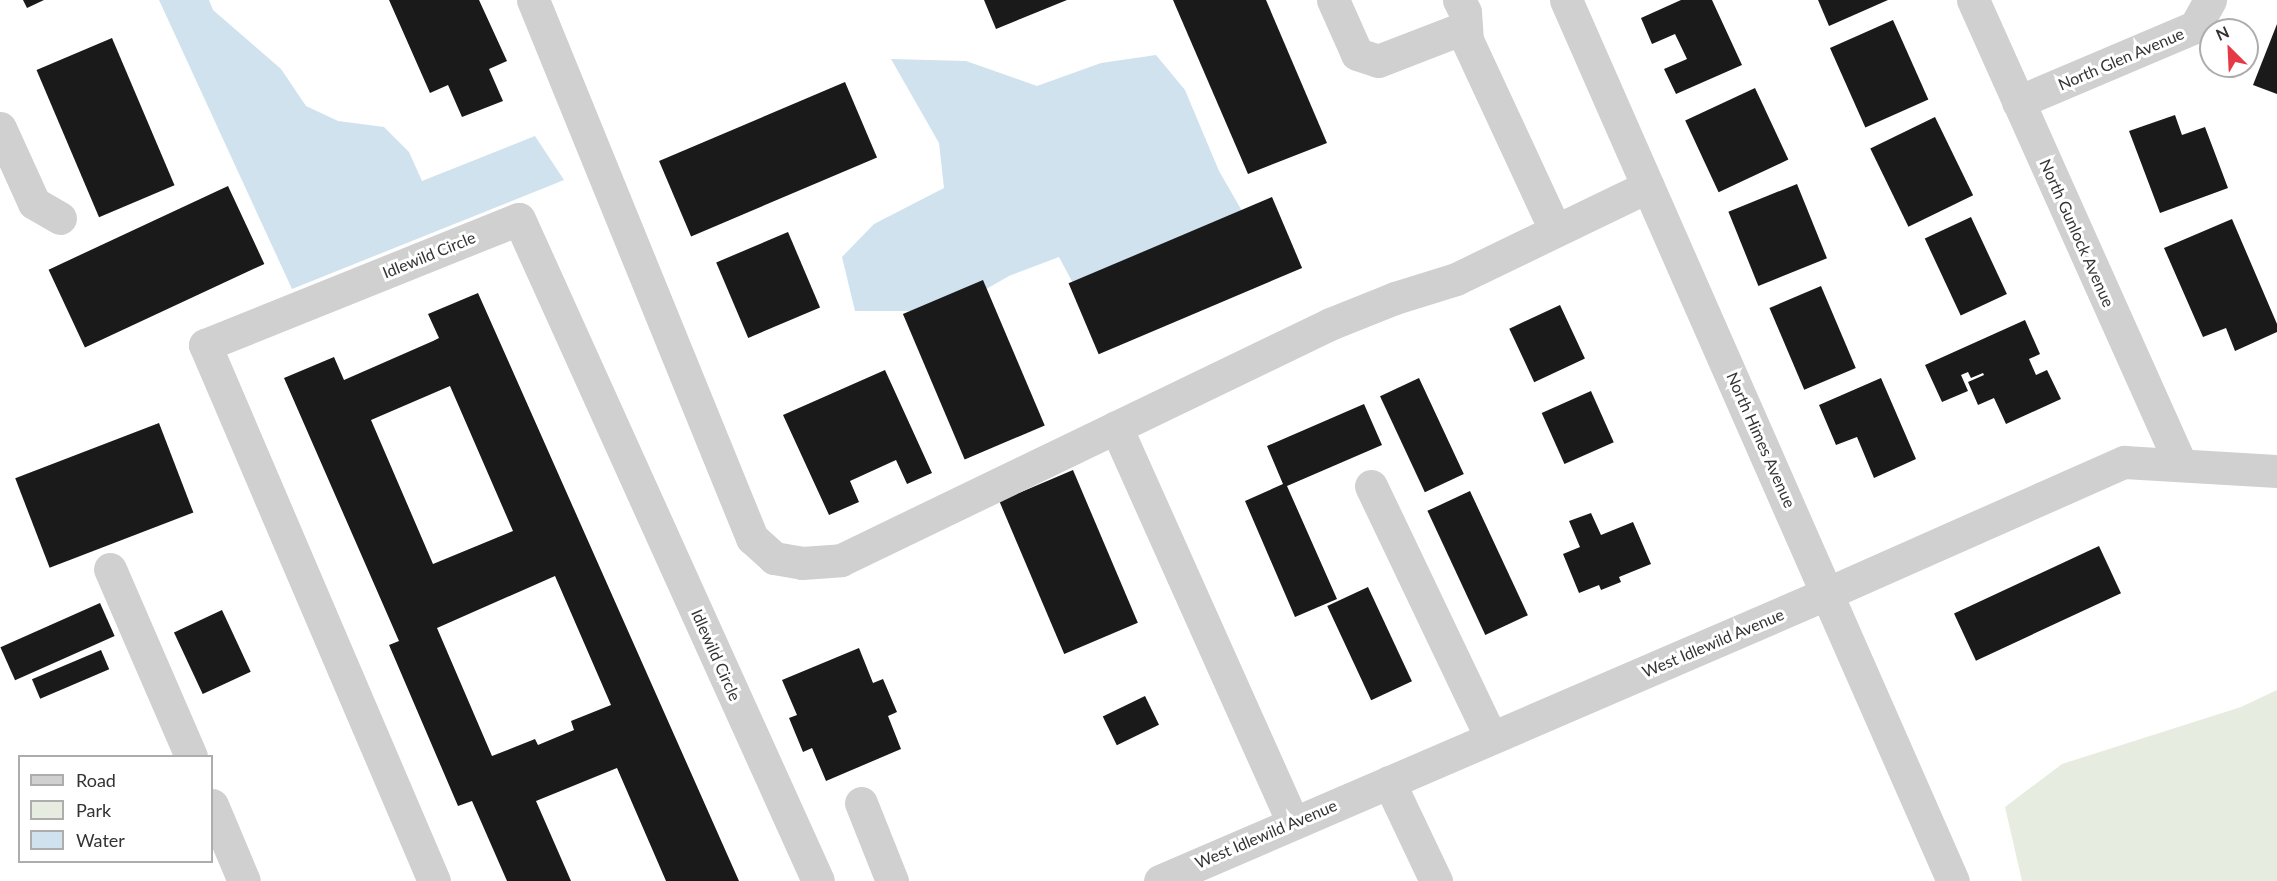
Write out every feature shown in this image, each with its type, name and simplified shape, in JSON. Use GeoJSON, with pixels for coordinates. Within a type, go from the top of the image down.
{"type":"FeatureCollection","features":[{"type":"Feature","properties":{"kind":"street"},"geometry":{"type":"LineString","coordinates":[[534,0],[752,538],[774,558],[802,563],[841,560],[1330,324],[1395,298],[1456,279],[1648,186]]}},
{"type":"Feature","properties":{"kind":"street"},"geometry":{"type":"LineString","coordinates":[[1333,0],[1357,54],[1378,61],[1463,14],[1467,40],[1556,230]]}},
{"type":"Feature","properties":{"kind":"street","name":"North Himes Avenue"},"geometry":{"type":"LineString","coordinates":[[1566,0],[1953,881]]}},
{"type":"Feature","properties":{"kind":"street","name":"North Gunlock Avenue"},"geometry":{"type":"LineString","coordinates":[[1973,0],[2181,465]]}},
{"type":"Feature","properties":{"kind":"street","name":"North Glen Avenue"},"geometry":{"type":"LineString","coordinates":[[2018,102],[2195,27],[2210,0]]}},
{"type":"Feature","properties":{"kind":"street"},"geometry":{"type":"LineString","coordinates":[[0,128],[34,203],[60,218]]}},
{"type":"Feature","properties":{"kind":"street","name":"Idlewild Circle"},"geometry":{"type":"LineString","coordinates":[[434,881],[205,345],[519,219],[818,881]]}},
{"type":"Feature","properties":{"kind":"street"},"geometry":{"type":"LineString","coordinates":[[1116,427],[1293,823]]}},
{"type":"Feature","properties":{"kind":"street","name":"West Idlewild Avenue"},"geometry":{"type":"LineString","coordinates":[[1160,881],[1192,874],[1293,823],[1828,593],[2124,462],[2277,471]]}},
{"type":"Feature","properties":{"kind":"street"},"geometry":{"type":"LineString","coordinates":[[1371,486],[1491,738]]}},
{"type":"Feature","properties":{"kind":"street"},"geometry":{"type":"LineString","coordinates":[[110,569],[191,755]]}},
{"type":"Feature","properties":{"kind":"street"},"geometry":{"type":"LineString","coordinates":[[1389,782],[1436,881]]}},
{"type":"Feature","properties":{"kind":"street"},"geometry":{"type":"LineString","coordinates":[[861,803],[892,881]]}},
{"type":"Feature","properties":{"kind":"street"},"geometry":{"type":"LineString","coordinates":[[213,807],[244,881]]}},
{"type":"Feature","properties":{"kind":"green space"},"geometry":{"type":"Polygon","coordinates":[[[2277,690],[2277,881],[2022,881],[2005,807],[2062,764],[2241,707],[2277,690]]]}},
{"type":"Feature","properties":{"kind":"water"},"geometry":{"type":"Polygon","coordinates":[[[159,0],[209,0],[213,10],[281,69],[306,106],[338,121],[384,127],[409,152],[422,181],[535,136],[564,180],[292,289],[159,0]]]}},
{"type":"Feature","properties":{"kind":"water"},"geometry":{"type":"Polygon","coordinates":[[[1156,55],[1185,90],[1219,171],[1249,223],[1082,300],[1059,257],[1009,276],[948,311],[855,311],[842,257],[874,224],[944,188],[939,143],[891,59],[966,61],[1037,86],[1101,63],[1156,55]]]}},
{"type":"Feature","properties":{"kind":"building"},"geometry":{"type":"Polygon","coordinates":[[[23,0],[44,0],[27,8],[23,0]]]}},
{"type":"Feature","properties":{"kind":"building"},"geometry":{"type":"Polygon","coordinates":[[[389,0],[479,0],[507,61],[489,69],[503,101],[462,117],[448,85],[430,93],[389,0]]]}},
{"type":"Feature","properties":{"kind":"building"},"geometry":{"type":"Polygon","coordinates":[[[984,0],[1067,0],[996,29],[984,0]]]}},
{"type":"Feature","properties":{"kind":"building"},"geometry":{"type":"Polygon","coordinates":[[[1173,0],[1266,0],[1327,143],[1248,174],[1173,0]]]}},
{"type":"Feature","properties":{"kind":"building"},"geometry":{"type":"Polygon","coordinates":[[[1681,0],[1712,0],[1742,65],[1676,94],[1664,69],[1687,59],[1675,34],[1652,44],[1641,18],[1681,0]]]}},
{"type":"Feature","properties":{"kind":"building"},"geometry":{"type":"Polygon","coordinates":[[[1818,0],[1888,0],[1829,26],[1818,0]]]}},
{"type":"Feature","properties":{"kind":"building"},"geometry":{"type":"Polygon","coordinates":[[[1893,20],[1928,99],[1865,128],[1830,48],[1893,20]]]}},
{"type":"Feature","properties":{"kind":"building"},"geometry":{"type":"Polygon","coordinates":[[[2277,24],[2277,94],[2253,85],[2256,78],[2259,78],[2259,70],[2277,24]]]}},
{"type":"Feature","properties":{"kind":"building"},"geometry":{"type":"Polygon","coordinates":[[[112,38],[175,185],[99,217],[37,70],[112,38]]]}},
{"type":"Feature","properties":{"kind":"building"},"geometry":{"type":"Polygon","coordinates":[[[845,82],[877,157],[691,236],[659,161],[845,82]]]}},
{"type":"Feature","properties":{"kind":"building"},"geometry":{"type":"Polygon","coordinates":[[[1755,88],[1788,160],[1719,192],[1685,121],[1755,88]]]}},
{"type":"Feature","properties":{"kind":"building"},"geometry":{"type":"Polygon","coordinates":[[[2175,115],[2182,135],[2205,127],[2228,188],[2160,213],[2129,131],[2175,115]]]}},
{"type":"Feature","properties":{"kind":"building"},"geometry":{"type":"Polygon","coordinates":[[[1935,117],[1973,195],[1908,227],[1870,149],[1935,117]]]}},
{"type":"Feature","properties":{"kind":"building"},"geometry":{"type":"Polygon","coordinates":[[[1797,184],[1827,258],[1758,286],[1728,212],[1797,184]]]}},
{"type":"Feature","properties":{"kind":"building"},"geometry":{"type":"Polygon","coordinates":[[[228,186],[264,264],[85,348],[49,270],[228,186]]]}},
{"type":"Feature","properties":{"kind":"building"},"geometry":{"type":"Polygon","coordinates":[[[1272,197],[1302,268],[1099,354],[1069,283],[1272,197]]]}},
{"type":"Feature","properties":{"kind":"building"},"geometry":{"type":"Polygon","coordinates":[[[1971,217],[2007,294],[1961,316],[1925,239],[1971,217]]]}},
{"type":"Feature","properties":{"kind":"building"},"geometry":{"type":"Polygon","coordinates":[[[2232,219],[2277,324],[2277,332],[2235,351],[2226,328],[2203,337],[2164,248],[2232,219]]]}},
{"type":"Feature","properties":{"kind":"building"},"geometry":{"type":"Polygon","coordinates":[[[788,232],[820,307],[748,338],[716,262],[788,232]]]}},
{"type":"Feature","properties":{"kind":"building"},"geometry":{"type":"Polygon","coordinates":[[[983,280],[1045,425],[965,459],[903,314],[983,280]]]}},
{"type":"Feature","properties":{"kind":"building"},"geometry":{"type":"Polygon","coordinates":[[[1821,286],[1856,368],[1804,390],[1769,308],[1821,286]]]}},
{"type":"Feature","properties":{"kind":"building"},"geometry":{"type":"Polygon","coordinates":[[[478,293],[739,881],[666,881],[617,768],[536,801],[571,881],[507,881],[472,801],[458,806],[389,645],[399,641],[284,378],[334,357],[344,380],[433,341],[439,338],[428,314],[478,293]],[[450,386],[371,420],[433,564],[513,531],[450,386]],[[555,576],[437,628],[492,756],[535,739],[538,745],[574,730],[571,721],[611,705],[555,576]]]}},
{"type":"Feature","properties":{"kind":"building"},"geometry":{"type":"Polygon","coordinates":[[[1560,305],[1585,358],[1534,382],[1509,329],[1560,305]]]}},
{"type":"Feature","properties":{"kind":"building"},"geometry":{"type":"Polygon","coordinates":[[[2025,320],[2040,354],[2029,359],[2036,375],[2047,370],[2061,399],[2006,424],[1994,398],[1978,405],[1968,382],[1984,375],[1983,373],[1971,378],[1968,372],[1961,375],[1968,391],[1942,402],[1925,365],[2025,320]]]}},
{"type":"Feature","properties":{"kind":"building"},"geometry":{"type":"Polygon","coordinates":[[[885,370],[932,473],[907,484],[896,460],[850,481],[859,502],[829,515],[783,415],[885,370]]]}},
{"type":"Feature","properties":{"kind":"building"},"geometry":{"type":"Polygon","coordinates":[[[1419,378],[1464,474],[1425,492],[1380,396],[1419,378]]]}},
{"type":"Feature","properties":{"kind":"building"},"geometry":{"type":"Polygon","coordinates":[[[1881,378],[1916,459],[1874,478],[1857,437],[1836,445],[1819,405],[1881,378]]]}},
{"type":"Feature","properties":{"kind":"building"},"geometry":{"type":"Polygon","coordinates":[[[1591,391],[1614,442],[1564,464],[1542,413],[1591,391]]]}},
{"type":"Feature","properties":{"kind":"building"},"geometry":{"type":"Polygon","coordinates":[[[1364,404],[1382,445],[1287,486],[1337,599],[1295,617],[1245,501],[1283,484],[1267,446],[1364,404]]]}},
{"type":"Feature","properties":{"kind":"building"},"geometry":{"type":"Polygon","coordinates":[[[159,423],[193,513],[50,568],[15,478],[159,423]]]}},
{"type":"Feature","properties":{"kind":"building"},"geometry":{"type":"Polygon","coordinates":[[[1073,470],[1138,623],[1064,654],[999,501],[1073,470]]]}},
{"type":"Feature","properties":{"kind":"building"},"geometry":{"type":"Polygon","coordinates":[[[1470,491],[1528,615],[1485,635],[1427,511],[1470,491]]]}},
{"type":"Feature","properties":{"kind":"building"},"geometry":{"type":"Polygon","coordinates":[[[1591,513],[1601,535],[1633,522],[1651,564],[1619,577],[1621,582],[1601,590],[1599,585],[1579,593],[1563,554],[1580,547],[1569,521],[1591,513]]]}},
{"type":"Feature","properties":{"kind":"building"},"geometry":{"type":"Polygon","coordinates":[[[2099,546],[2121,593],[1976,661],[1954,614],[2099,546]]]}},
{"type":"Feature","properties":{"kind":"building"},"geometry":{"type":"Polygon","coordinates":[[[1368,587],[1412,681],[1371,700],[1327,606],[1368,587]]]}},
{"type":"Feature","properties":{"kind":"building"},"geometry":{"type":"Polygon","coordinates":[[[100,603],[115,636],[15,680],[0,647],[100,603]]]}},
{"type":"Feature","properties":{"kind":"building"},"geometry":{"type":"Polygon","coordinates":[[[222,610],[251,672],[203,694],[174,632],[222,610]]]}},
{"type":"Feature","properties":{"kind":"building"},"geometry":{"type":"Polygon","coordinates":[[[859,648],[873,683],[883,679],[897,712],[888,716],[901,749],[826,781],[812,748],[803,752],[789,718],[797,715],[782,680],[859,648]]]}},
{"type":"Feature","properties":{"kind":"building"},"geometry":{"type":"Polygon","coordinates":[[[101,650],[109,669],[40,699],[32,679],[101,650]]]}},
{"type":"Feature","properties":{"kind":"building"},"geometry":{"type":"Polygon","coordinates":[[[1145,696],[1159,725],[1117,745],[1103,717],[1145,696]]]}}]}
